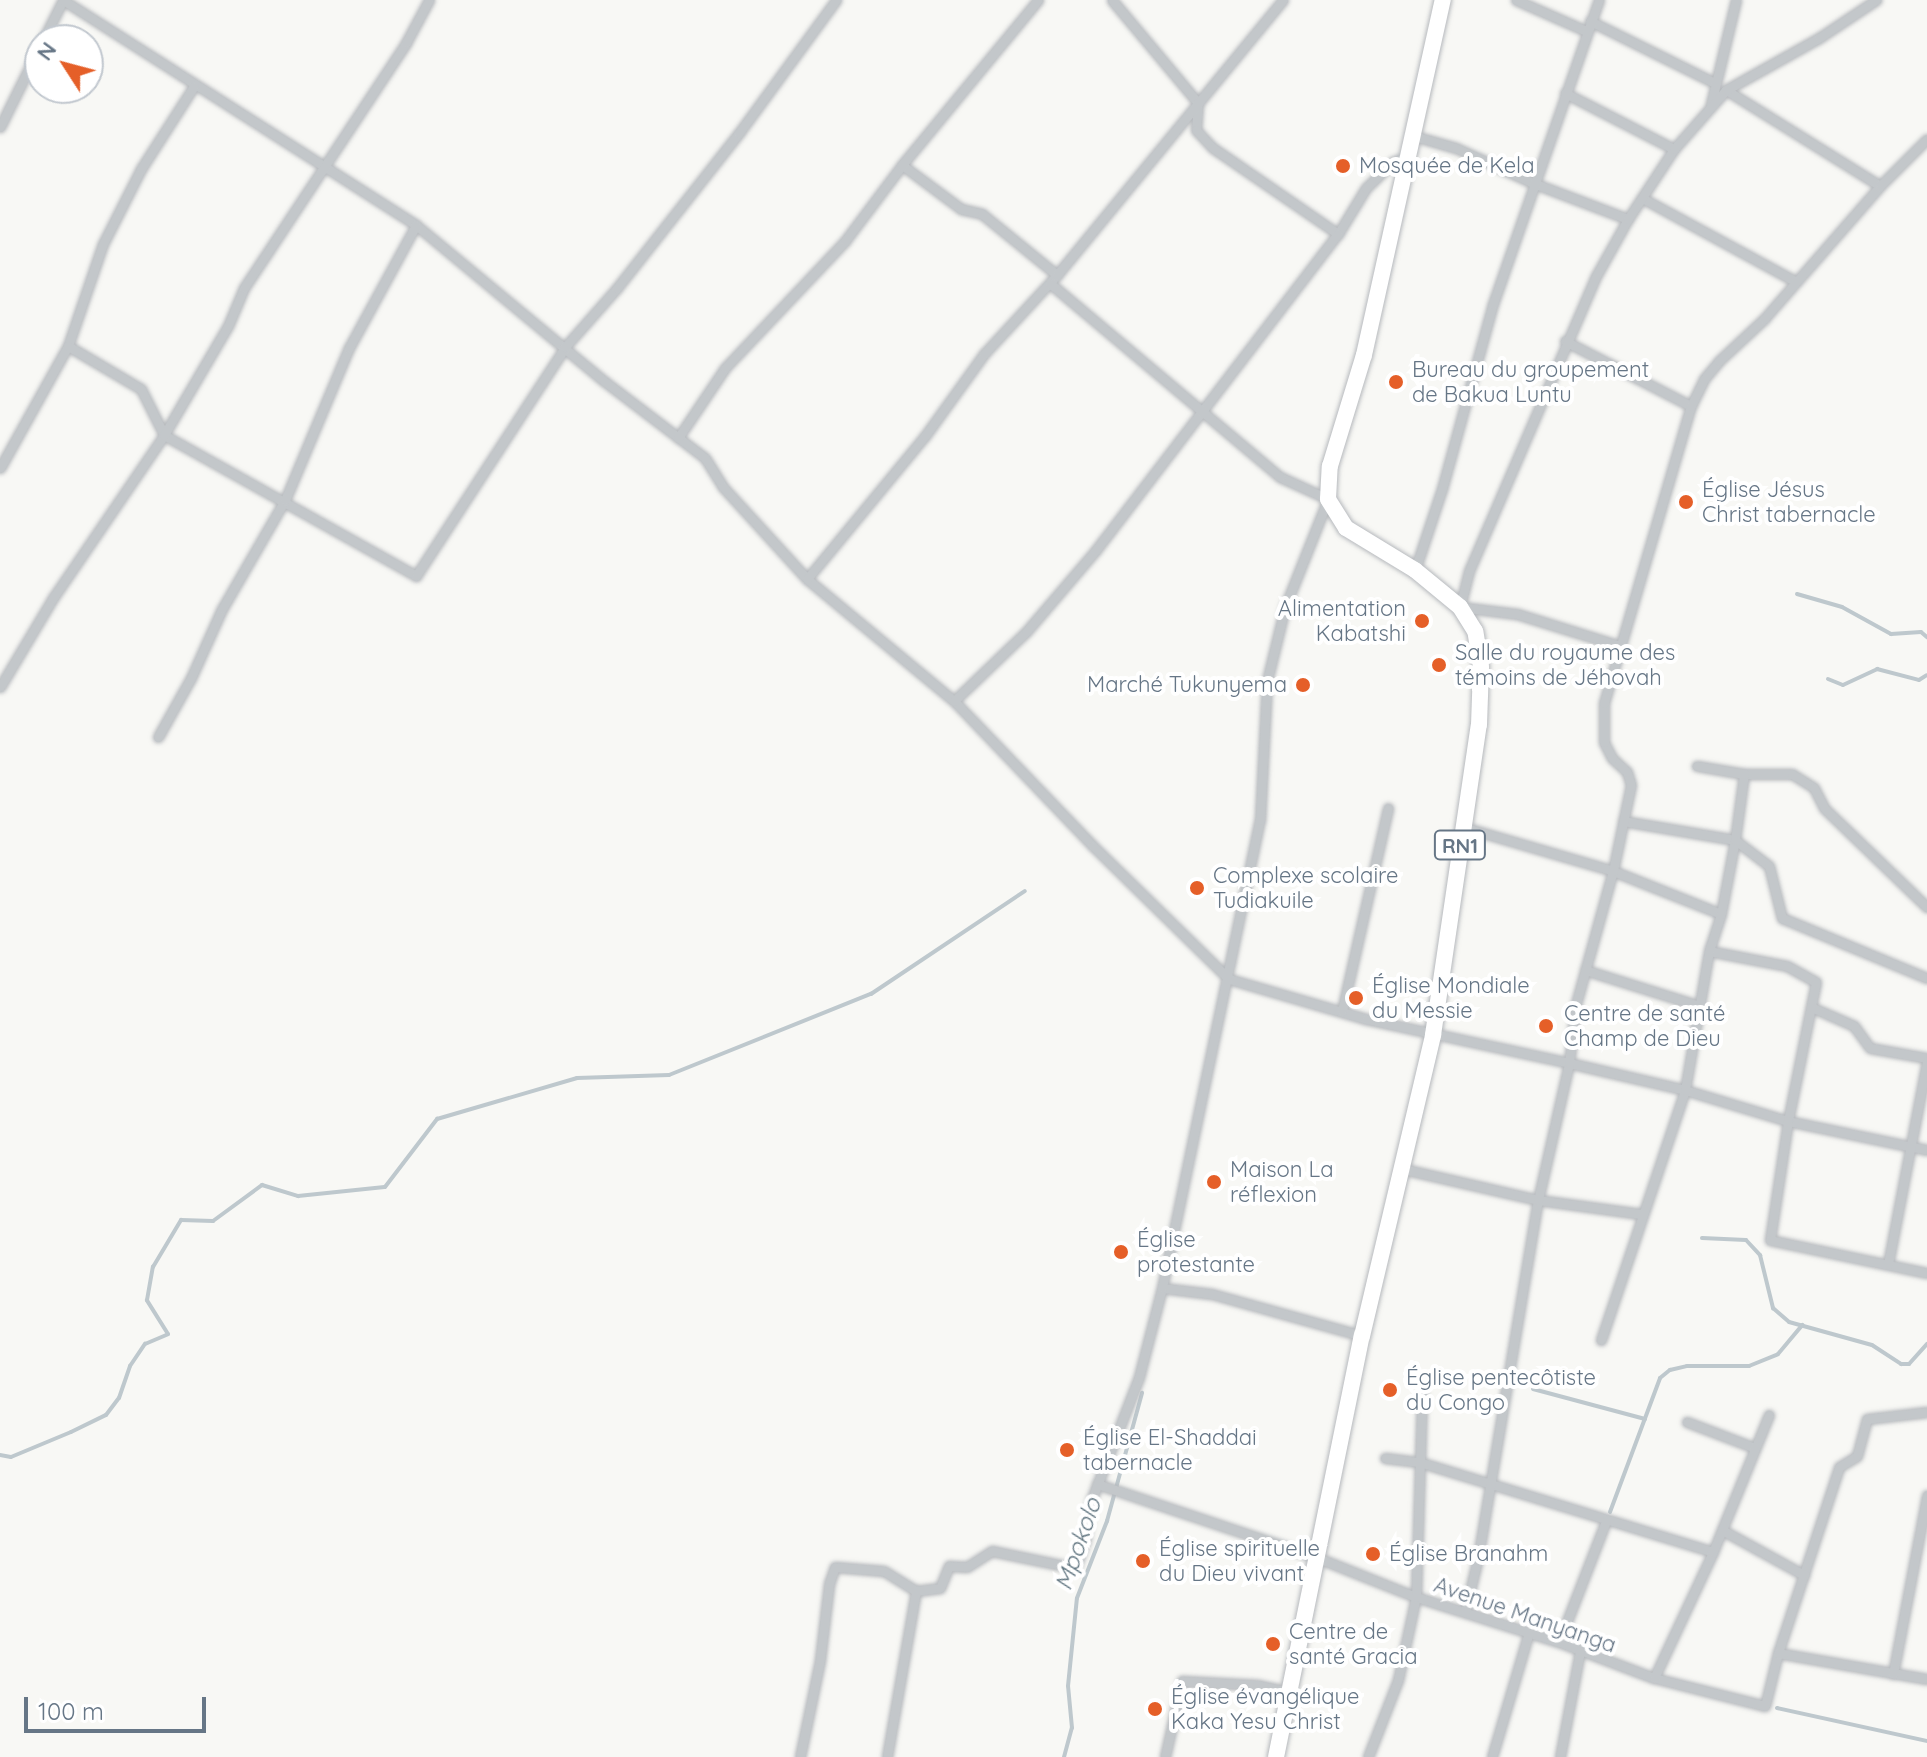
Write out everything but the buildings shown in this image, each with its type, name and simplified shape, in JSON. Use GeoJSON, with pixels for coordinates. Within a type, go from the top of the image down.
{"type":"FeatureCollection","features":[{"type":"Feature","properties":{"kind":"highway"},"geometry":{"type":"LineString","coordinates":[[1328,499],[1330,466],[1364,355],[1443,0]]}},
{"type":"Feature","properties":{"kind":"highway","name":"RN1"},"geometry":{"type":"LineString","coordinates":[[1276,1757],[1362,1336],[1433,1035],[1479,725],[1481,667],[1475,631],[1460,607],[1415,570],[1346,528],[1328,499]]}},
{"type":"Feature","properties":{"kind":"street"},"geometry":{"type":"LineString","coordinates":[[51,24],[63,0],[100,24]]}},
{"type":"Feature","properties":{"kind":"street"},"geometry":{"type":"LineString","coordinates":[[0,687],[53,598],[164,435],[228,326],[244,288],[406,43],[429,0]]}},
{"type":"Feature","properties":{"kind":"street"},"geometry":{"type":"LineString","coordinates":[[68,346],[141,389],[164,435],[416,576],[565,347],[729,146],[836,0]]}},
{"type":"Feature","properties":{"kind":"street"},"geometry":{"type":"LineString","coordinates":[[678,438],[725,368],[845,241],[902,165],[1038,0]]}},
{"type":"Feature","properties":{"kind":"street"},"geometry":{"type":"LineString","coordinates":[[1112,0],[1198,103],[1196,130],[1213,148],[1338,234]]}},
{"type":"Feature","properties":{"kind":"street"},"geometry":{"type":"LineString","coordinates":[[807,579],[925,436],[984,354],[1053,279],[1283,0]]}},
{"type":"Feature","properties":{"kind":"street"},"geometry":{"type":"LineString","coordinates":[[1516,0],[1588,26],[1715,83]]}},
{"type":"Feature","properties":{"kind":"street"},"geometry":{"type":"LineString","coordinates":[[1415,570],[1442,489],[1493,304],[1599,0]]}},
{"type":"Feature","properties":{"kind":"street"},"geometry":{"type":"LineString","coordinates":[[1711,104],[1736,0]]}},
{"type":"Feature","properties":{"kind":"street"},"geometry":{"type":"LineString","coordinates":[[1620,646],[1517,614],[1460,607],[1469,571],[1565,341],[1628,219],[1674,149],[1726,90],[1819,38],[1876,0]]}},
{"type":"Feature","properties":{"kind":"street"},"geometry":{"type":"LineString","coordinates":[[104,27],[416,225],[705,458],[723,487],[807,579],[954,701],[1093,846],[1229,979],[1433,1035],[1685,1090],[1788,1121],[1927,1150]]}},
{"type":"Feature","properties":{"kind":"street"},"geometry":{"type":"LineString","coordinates":[[0,127],[24,78]]}},
{"type":"Feature","properties":{"kind":"street"},"geometry":{"type":"LineString","coordinates":[[0,468],[68,346],[103,244],[141,169],[194,86]]}},
{"type":"Feature","properties":{"kind":"street"},"geometry":{"type":"LineString","coordinates":[[1726,90],[1880,186]]}},
{"type":"Feature","properties":{"kind":"street"},"geometry":{"type":"LineString","coordinates":[[1565,93],[1674,149]]}},
{"type":"Feature","properties":{"kind":"street"},"geometry":{"type":"LineString","coordinates":[[1414,136],[1456,148],[1533,183],[1628,219]]}},
{"type":"Feature","properties":{"kind":"street"},"geometry":{"type":"LineString","coordinates":[[1465,1612],[1538,1200],[1569,1063],[1576,1004],[1613,871],[1631,785],[1627,772],[1612,758],[1604,742],[1602,717],[1691,406],[1704,379],[1719,361],[1764,319],[1880,186],[1927,139]]}},
{"type":"Feature","properties":{"kind":"street"},"geometry":{"type":"LineString","coordinates":[[954,701],[1036,620],[1096,550],[1338,234],[1366,188],[1393,162],[1410,156]]}},
{"type":"Feature","properties":{"kind":"street"},"geometry":{"type":"LineString","coordinates":[[800,1757],[835,1567],[884,1571],[916,1591],[940,1588],[949,1566],[967,1567],[992,1551],[1075,1568],[1085,1541],[1097,1484],[1139,1377],[1162,1288],[1260,820],[1267,681],[1285,607],[1328,499],[1280,477],[982,214],[961,209],[902,165]]}},
{"type":"Feature","properties":{"kind":"street"},"geometry":{"type":"LineString","coordinates":[[1642,198],[1795,281]]}},
{"type":"Feature","properties":{"kind":"street"},"geometry":{"type":"LineString","coordinates":[[158,737],[191,678],[222,609],[285,500],[325,399],[416,225]]}},
{"type":"Feature","properties":{"kind":"street"},"geometry":{"type":"LineString","coordinates":[[1565,341],[1691,406]]}},
{"type":"Feature","properties":{"kind":"street"},"geometry":{"type":"LineString","coordinates":[[1697,766],[1744,774],[1792,774],[1814,788],[1824,808],[1927,907]]}},
{"type":"Feature","properties":{"kind":"street"},"geometry":{"type":"LineString","coordinates":[[1601,1340],[1685,1090],[1709,951],[1721,914],[1735,840],[1744,774]]}},
{"type":"Feature","properties":{"kind":"street"},"geometry":{"type":"LineString","coordinates":[[1342,1011],[1388,808]]}},
{"type":"Feature","properties":{"kind":"street"},"geometry":{"type":"LineString","coordinates":[[1623,821],[1735,840],[1769,866],[1782,918],[1927,978]]}},
{"type":"Feature","properties":{"kind":"street"},"geometry":{"type":"LineString","coordinates":[[1463,827],[1613,871],[1721,914]]}},
{"type":"Feature","properties":{"kind":"street"},"geometry":{"type":"LineString","coordinates":[[1709,951],[1787,966],[1816,982],[1788,1121],[1770,1240],[1927,1273]]}},
{"type":"Feature","properties":{"kind":"street"},"geometry":{"type":"LineString","coordinates":[[1585,970],[1700,1006]]}},
{"type":"Feature","properties":{"kind":"street"},"geometry":{"type":"LineString","coordinates":[[1811,1007],[1854,1026],[1870,1048],[1927,1060],[1913,1147],[1888,1264]]}},
{"type":"Feature","properties":{"kind":"street"},"geometry":{"type":"LineString","coordinates":[[1403,1169],[1538,1200],[1641,1214]]}},
{"type":"Feature","properties":{"kind":"street"},"geometry":{"type":"LineString","coordinates":[[1162,1288],[1212,1294],[1362,1336]]}},
{"type":"Feature","properties":{"kind":"street"},"geometry":{"type":"LineString","coordinates":[[1368,1757],[1398,1680],[1416,1597],[1420,1543],[1422,1393]]}},
{"type":"Feature","properties":{"kind":"street"},"geometry":{"type":"LineString","coordinates":[[1927,1412],[1867,1419],[1857,1456],[1839,1467],[1778,1653],[1927,1679]]}},
{"type":"Feature","properties":{"kind":"street"},"geometry":{"type":"LineString","coordinates":[[1654,1678],[1713,1552],[1769,1415]]}},
{"type":"Feature","properties":{"kind":"street"},"geometry":{"type":"LineString","coordinates":[[1687,1422],[1755,1448]]}},
{"type":"Feature","properties":{"kind":"street"},"geometry":{"type":"LineString","coordinates":[[1385,1458],[1419,1462],[1713,1552]]}},
{"type":"Feature","properties":{"kind":"street","name":"Avenue Manyanga"},"geometry":{"type":"LineString","coordinates":[[1097,1484],[1318,1558],[1416,1597],[1559,1642],[1654,1678],[1765,1706],[1778,1653]]}},
{"type":"Feature","properties":{"kind":"street"},"geometry":{"type":"LineString","coordinates":[[1893,1674],[1927,1495]]}},
{"type":"Feature","properties":{"kind":"street"},"geometry":{"type":"LineString","coordinates":[[1559,1642],[1606,1521]]}},
{"type":"Feature","properties":{"kind":"street"},"geometry":{"type":"LineString","coordinates":[[1722,1530],[1804,1575]]}},
{"type":"Feature","properties":{"kind":"street"},"geometry":{"type":"LineString","coordinates":[[887,1757],[916,1591]]}},
{"type":"Feature","properties":{"kind":"street"},"geometry":{"type":"LineString","coordinates":[[1492,1757],[1529,1632]]}},
{"type":"Feature","properties":{"kind":"street"},"geometry":{"type":"LineString","coordinates":[[1560,1757],[1580,1651]]}},
{"type":"Feature","properties":{"kind":"street"},"geometry":{"type":"LineString","coordinates":[[1165,1757],[1182,1681],[1257,1685],[1290,1692]]}},
{"type":"Feature","properties":{"kind":"waterway"},"geometry":{"type":"LineString","coordinates":[[1797,594],[1842,607],[1891,634],[1921,632],[1927,637]]}},
{"type":"Feature","properties":{"kind":"waterway"},"geometry":{"type":"LineString","coordinates":[[1828,679],[1843,685],[1877,669],[1919,680],[1927,675]]}},
{"type":"Feature","properties":{"kind":"waterway"},"geometry":{"type":"LineString","coordinates":[[0,1455],[11,1457],[106,1415],[119,1398],[130,1366],[145,1344],[168,1334],[147,1300],[153,1267],[181,1220],[213,1221],[262,1185],[298,1196],[385,1187],[437,1119],[577,1078],[669,1075],[871,994],[1025,891]]}},
{"type":"Feature","properties":{"kind":"waterway"},"geometry":{"type":"LineString","coordinates":[[1702,1238],[1746,1240],[1760,1255],[1773,1308],[1789,1322],[1872,1345],[1901,1364],[1909,1364],[1927,1344]]}},
{"type":"Feature","properties":{"kind":"waterway"},"geometry":{"type":"LineString","coordinates":[[1610,1512],[1660,1378],[1670,1370],[1687,1366],[1749,1366],[1778,1354],[1802,1325]]}},
{"type":"Feature","properties":{"kind":"waterway"},"geometry":{"type":"LineString","coordinates":[[1533,1389],[1645,1419]]}},
{"type":"Feature","properties":{"kind":"waterway","name":"Mpokolo"},"geometry":{"type":"LineString","coordinates":[[1064,1757],[1072,1728],[1068,1686],[1077,1598],[1107,1521],[1142,1393]]}},
{"type":"Feature","properties":{"kind":"waterway"},"geometry":{"type":"LineString","coordinates":[[1777,1708],[1927,1741]]}},
{"type":"Feature","properties":{"kind":"place","name":"Mosquée de Kela"},"geometry":{"type":"Point","coordinates":[1343,166]}},
{"type":"Feature","properties":{"kind":"place","name":"Bureau du groupement de Bakua Luntu"},"geometry":{"type":"Point","coordinates":[1396,382]}},
{"type":"Feature","properties":{"kind":"place","name":"Église Jésus Christ tabernacle"},"geometry":{"type":"Point","coordinates":[1686,502]}},
{"type":"Feature","properties":{"kind":"place","name":"Alimentation Kabatshi"},"geometry":{"type":"Point","coordinates":[1422,621]}},
{"type":"Feature","properties":{"kind":"place","name":"Salle du royaume des témoins de Jéhovah"},"geometry":{"type":"Point","coordinates":[1439,665]}},
{"type":"Feature","properties":{"kind":"place","name":"Marché Tukunyema"},"geometry":{"type":"Point","coordinates":[1303,685]}},
{"type":"Feature","properties":{"kind":"place","name":"Complexe scolaire Tudiakuile"},"geometry":{"type":"Point","coordinates":[1197,888]}},
{"type":"Feature","properties":{"kind":"place","name":"Église Mondiale du Messie"},"geometry":{"type":"Point","coordinates":[1356,998]}},
{"type":"Feature","properties":{"kind":"place","name":"Centre de santé Champ de Dieu"},"geometry":{"type":"Point","coordinates":[1546,1026]}},
{"type":"Feature","properties":{"kind":"place","name":"Maison La réflexion"},"geometry":{"type":"Point","coordinates":[1214,1182]}},
{"type":"Feature","properties":{"kind":"place","name":"Église protestante"},"geometry":{"type":"Point","coordinates":[1121,1252]}},
{"type":"Feature","properties":{"kind":"place","name":"Église pentecôtiste du Congo"},"geometry":{"type":"Point","coordinates":[1390,1390]}},
{"type":"Feature","properties":{"kind":"place","name":"Église El-Shaddai tabernacle"},"geometry":{"type":"Point","coordinates":[1067,1450]}},
{"type":"Feature","properties":{"kind":"place","name":"Église Branahm"},"geometry":{"type":"Point","coordinates":[1373,1554]}},
{"type":"Feature","properties":{"kind":"place","name":"Église spirituelle du Dieu vivant"},"geometry":{"type":"Point","coordinates":[1143,1561]}},
{"type":"Feature","properties":{"kind":"place","name":"Centre de santé Gracia"},"geometry":{"type":"Point","coordinates":[1273,1644]}},
{"type":"Feature","properties":{"kind":"place","name":"Église évangélique Kaka Yesu Christ"},"geometry":{"type":"Point","coordinates":[1155,1709]}}]}
